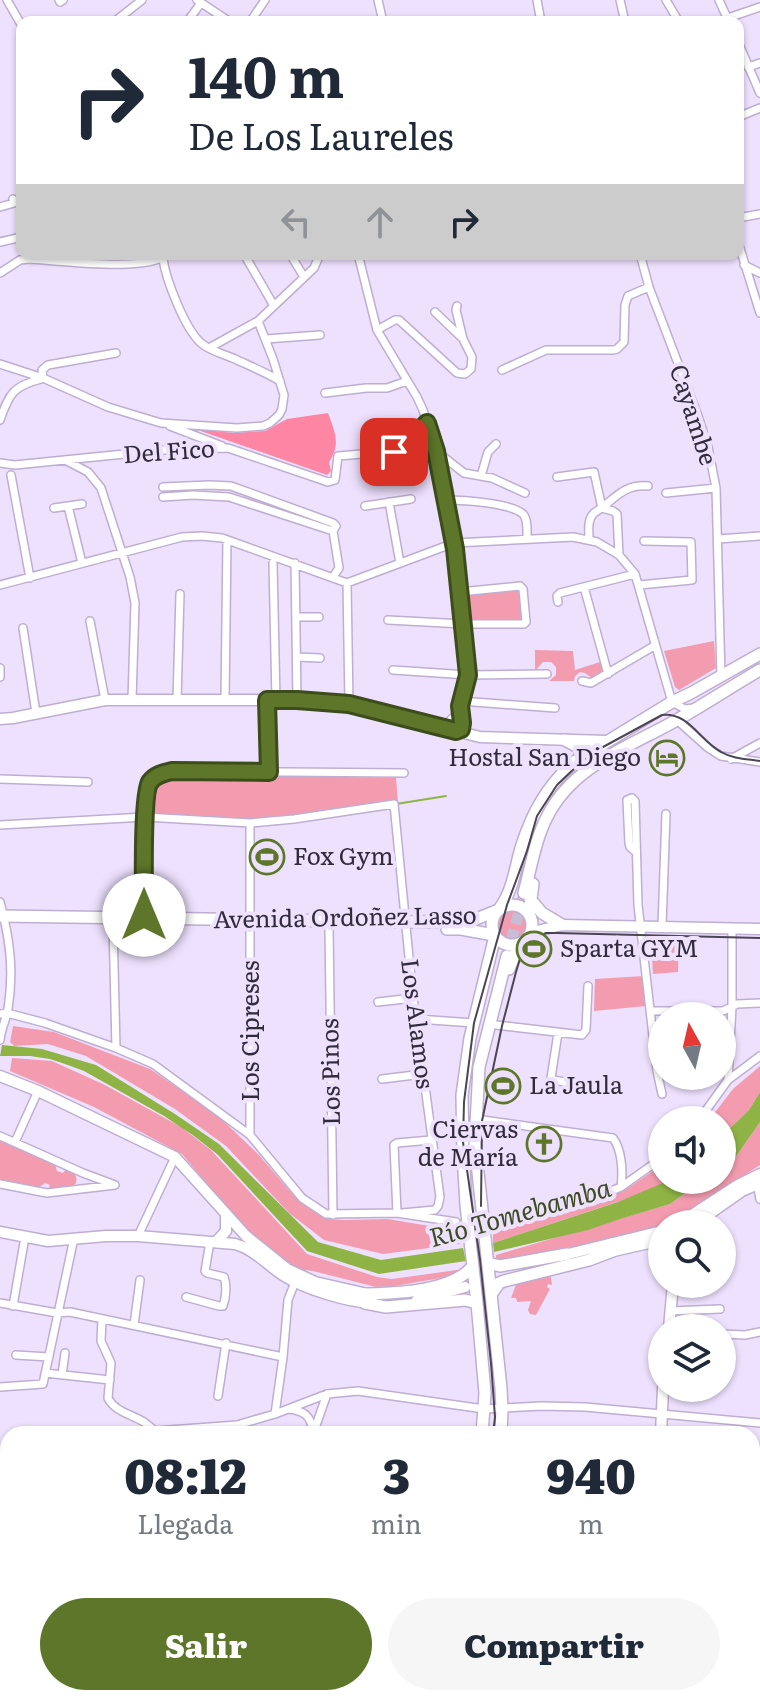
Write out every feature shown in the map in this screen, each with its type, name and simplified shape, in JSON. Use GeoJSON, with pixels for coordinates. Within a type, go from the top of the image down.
{"type":"FeatureCollection","features":[{"type":"Feature","properties":{"kind":"main road"},"geometry":{"type":"LineString","coordinates":[[479,1094],[510,964],[532,926],[524,894],[540,816],[556,791],[577,769],[604,749],[662,715],[691,693],[760,654]]}},
{"type":"Feature","properties":{"kind":"main road"},"geometry":{"type":"LineString","coordinates":[[524,894],[546,817],[583,772],[760,670]]}},
{"type":"Feature","properties":{"kind":"main road"},"geometry":{"type":"LineString","coordinates":[[0,719],[105,700],[297,700],[349,704],[433,725],[456,725],[480,737],[607,741]]}},
{"type":"Feature","properties":{"kind":"main road"},"geometry":{"type":"LineString","coordinates":[[483,1426],[485,1393],[463,1171],[462,1095],[474,1023],[488,970],[491,923],[512,886],[527,829],[538,804],[557,778],[580,758],[675,703]]}},
{"type":"Feature","properties":{"kind":"main road"},"geometry":{"type":"LineString","coordinates":[[565,740],[580,748],[580,758]]}},
{"type":"Feature","properties":{"kind":"main road"},"geometry":{"type":"LineString","coordinates":[[524,894],[542,914],[562,925]]}},
{"type":"Feature","properties":{"kind":"main road"},"geometry":{"type":"LineString","coordinates":[[498,910],[517,905],[529,914],[562,925]]}},
{"type":"Feature","properties":{"kind":"main road","name":"Avenida Ordoñez Lasso"},"geometry":{"type":"LineString","coordinates":[[2,919],[113,924],[449,926],[498,910]]}},
{"type":"Feature","properties":{"kind":"main road","name":"Avenida Ordoñez Lasso"},"geometry":{"type":"LineString","coordinates":[[2,919],[144,919],[329,928],[405,926]]}},
{"type":"Feature","properties":{"kind":"main road"},"geometry":{"type":"LineString","coordinates":[[491,934],[509,945],[517,944],[537,931],[562,925],[760,929]]}},
{"type":"Feature","properties":{"kind":"main road","name":"Avenida Ordoñez Lasso"},"geometry":{"type":"LineString","coordinates":[[449,926],[491,934]]}},
{"type":"Feature","properties":{"kind":"main road"},"geometry":{"type":"LineString","coordinates":[[470,931],[483,946],[488,970]]}},
{"type":"Feature","properties":{"kind":"main road"},"geometry":{"type":"LineString","coordinates":[[462,1095],[472,1070],[481,1022],[504,955],[481,1057],[475,1144],[482,1214],[492,1269],[491,1293],[501,1426]]}},
{"type":"Feature","properties":{"kind":"main road"},"geometry":{"type":"LineString","coordinates":[[0,1076],[175,1157],[239,1229],[299,1276],[386,1307],[465,1300],[477,1303]]}},
{"type":"Feature","properties":{"kind":"main road"},"geometry":{"type":"LineString","coordinates":[[700,1210],[738,1185],[759,1180]]}},
{"type":"Feature","properties":{"kind":"main road"},"geometry":{"type":"LineString","coordinates":[[715,1210],[759,1180]]}},
{"type":"Feature","properties":{"kind":"main road"},"geometry":{"type":"LineString","coordinates":[[217,1242],[226,1231],[226,1215]]}},
{"type":"Feature","properties":{"kind":"main road"},"geometry":{"type":"LineString","coordinates":[[217,1242],[239,1229]]}},
{"type":"Feature","properties":{"kind":"main road"},"geometry":{"type":"LineString","coordinates":[[0,1232],[48,1241],[138,1236],[246,1247],[295,1282],[318,1291],[389,1304],[423,1300],[464,1283]]}},
{"type":"Feature","properties":{"kind":"main road"},"geometry":{"type":"LineString","coordinates":[[492,1269],[648,1234]]}},
{"type":"Feature","properties":{"kind":"main road"},"geometry":{"type":"LineString","coordinates":[[492,1269],[648,1243]]}},
{"type":"Feature","properties":{"kind":"main road"},"geometry":{"type":"LineString","coordinates":[[491,1293],[504,1281],[589,1260],[615,1250]]}},
{"type":"Feature","properties":{"kind":"main road"},"geometry":{"type":"LineString","coordinates":[[365,1299],[437,1285],[462,1277],[473,1265]]}},
{"type":"Feature","properties":{"kind":"main road"},"geometry":{"type":"LineString","coordinates":[[671,1314],[672,1298]]}},
{"type":"Feature","properties":{"kind":"main road"},"geometry":{"type":"LineString","coordinates":[[661,1426],[662,1402]]}},
{"type":"Feature","properties":{"kind":"street"},"geometry":{"type":"LineString","coordinates":[[122,16],[142,0]]}},
{"type":"Feature","properties":{"kind":"street"},"geometry":{"type":"LineString","coordinates":[[199,1],[221,16]]}},
{"type":"Feature","properties":{"kind":"street"},"geometry":{"type":"LineString","coordinates":[[738,16],[760,7]]}},
{"type":"Feature","properties":{"kind":"street"},"geometry":{"type":"LineString","coordinates":[[744,57],[760,93]]}},
{"type":"Feature","properties":{"kind":"street"},"geometry":{"type":"LineString","coordinates":[[748,67],[760,63]]}},
{"type":"Feature","properties":{"kind":"street"},"geometry":{"type":"LineString","coordinates":[[0,207],[14,203],[13,199]]}},
{"type":"Feature","properties":{"kind":"street"},"geometry":{"type":"LineString","coordinates":[[0,273],[20,260]]}},
{"type":"Feature","properties":{"kind":"street"},"geometry":{"type":"LineString","coordinates":[[42,260],[94,264],[150,260]]}},
{"type":"Feature","properties":{"kind":"street"},"geometry":{"type":"LineString","coordinates":[[165,260],[167,276],[178,305],[195,337],[209,348],[280,381]]}},
{"type":"Feature","properties":{"kind":"street"},"geometry":{"type":"LineString","coordinates":[[247,260],[274,306]]}},
{"type":"Feature","properties":{"kind":"street"},"geometry":{"type":"LineString","coordinates":[[294,260],[304,277]]}},
{"type":"Feature","properties":{"kind":"street"},"geometry":{"type":"LineString","coordinates":[[209,348],[258,321],[314,268],[317,260]]}},
{"type":"Feature","properties":{"kind":"street"},"geometry":{"type":"LineString","coordinates":[[363,260],[377,330],[417,397],[436,451],[446,500],[454,543],[468,675],[456,725]]}},
{"type":"Feature","properties":{"kind":"street","name":"Cayambe"},"geometry":{"type":"LineString","coordinates":[[642,260],[698,416],[716,488],[721,676]]}},
{"type":"Feature","properties":{"kind":"street"},"geometry":{"type":"LineString","coordinates":[[743,260],[760,313]]}},
{"type":"Feature","properties":{"kind":"street"},"geometry":{"type":"LineString","coordinates":[[744,265],[760,273]]}},
{"type":"Feature","properties":{"kind":"street"},"geometry":{"type":"LineString","coordinates":[[502,370],[546,350],[617,349],[624,342],[628,296],[649,287]]}},
{"type":"Feature","properties":{"kind":"street"},"geometry":{"type":"LineString","coordinates":[[377,330],[399,320],[461,375],[469,372],[473,363],[463,339],[457,306]]}},
{"type":"Feature","properties":{"kind":"street"},"geometry":{"type":"LineString","coordinates":[[435,312],[463,339]]}},
{"type":"Feature","properties":{"kind":"street"},"geometry":{"type":"LineString","coordinates":[[161,423],[237,428],[263,426],[276,419],[282,409],[284,395],[258,321]]}},
{"type":"Feature","properties":{"kind":"street"},"geometry":{"type":"LineString","coordinates":[[266,339],[320,335]]}},
{"type":"Feature","properties":{"kind":"street"},"geometry":{"type":"LineString","coordinates":[[43,378],[42,370],[48,365],[116,353]]}},
{"type":"Feature","properties":{"kind":"street"},"geometry":{"type":"LineString","coordinates":[[0,364],[43,378],[108,407],[228,448]]}},
{"type":"Feature","properties":{"kind":"street"},"geometry":{"type":"LineString","coordinates":[[0,420],[7,398],[13,391],[23,384],[43,378]]}},
{"type":"Feature","properties":{"kind":"street"},"geometry":{"type":"LineString","coordinates":[[325,393],[387,388],[407,381]]}},
{"type":"Feature","properties":{"kind":"street","name":"Del Fico"},"geometry":{"type":"LineString","coordinates":[[0,463],[8,465],[177,449],[228,448],[332,482],[340,455],[400,451],[427,423]]}},
{"type":"Feature","properties":{"kind":"street"},"geometry":{"type":"LineString","coordinates":[[481,476],[488,452],[496,444]]}},
{"type":"Feature","properties":{"kind":"street"},"geometry":{"type":"LineString","coordinates":[[436,451],[464,473],[492,478],[525,493]]}},
{"type":"Feature","properties":{"kind":"street"},"geometry":{"type":"LineString","coordinates":[[63,460],[88,472],[101,488],[130,577],[135,603],[132,700]]}},
{"type":"Feature","properties":{"kind":"street"},"geometry":{"type":"LineString","coordinates":[[557,477],[594,472],[602,508]]}},
{"type":"Feature","properties":{"kind":"street"},"geometry":{"type":"LineString","coordinates":[[11,475],[30,578]]}},
{"type":"Feature","properties":{"kind":"street"},"geometry":{"type":"LineString","coordinates":[[163,487],[231,486],[333,527]]}},
{"type":"Feature","properties":{"kind":"street"},"geometry":{"type":"LineString","coordinates":[[589,539],[590,517],[631,486],[648,486]]}},
{"type":"Feature","properties":{"kind":"street"},"geometry":{"type":"LineString","coordinates":[[666,493],[716,488]]}},
{"type":"Feature","properties":{"kind":"street"},"geometry":{"type":"LineString","coordinates":[[163,497],[229,497],[333,527]]}},
{"type":"Feature","properties":{"kind":"street"},"geometry":{"type":"LineString","coordinates":[[365,506],[411,499]]}},
{"type":"Feature","properties":{"kind":"street"},"geometry":{"type":"LineString","coordinates":[[446,500],[492,503],[520,512],[526,518],[527,539]]}},
{"type":"Feature","properties":{"kind":"street"},"geometry":{"type":"LineString","coordinates":[[389,502],[400,563]]}},
{"type":"Feature","properties":{"kind":"street"},"geometry":{"type":"LineString","coordinates":[[54,508],[82,504]]}},
{"type":"Feature","properties":{"kind":"street"},"geometry":{"type":"LineString","coordinates":[[68,506],[82,563]]}},
{"type":"Feature","properties":{"kind":"street"},"geometry":{"type":"LineString","coordinates":[[602,508],[617,514],[619,555]]}},
{"type":"Feature","properties":{"kind":"street"},"geometry":{"type":"LineString","coordinates":[[333,527],[339,568],[333,577]]}},
{"type":"Feature","properties":{"kind":"street"},"geometry":{"type":"LineString","coordinates":[[718,539],[760,536]]}},
{"type":"Feature","properties":{"kind":"street"},"geometry":{"type":"LineString","coordinates":[[0,585],[182,537],[227,540],[347,583],[454,543],[573,537],[589,539],[619,555],[635,574],[654,646],[675,703],[685,709],[697,708]]}},
{"type":"Feature","properties":{"kind":"street"},"geometry":{"type":"LineString","coordinates":[[225,700],[227,540]]}},
{"type":"Feature","properties":{"kind":"street"},"geometry":{"type":"LineString","coordinates":[[639,585],[692,580],[691,542],[644,541]]}},
{"type":"Feature","properties":{"kind":"street"},"geometry":{"type":"LineString","coordinates":[[269,772],[273,563]]}},
{"type":"Feature","properties":{"kind":"street"},"geometry":{"type":"LineString","coordinates":[[295,563],[297,700]]}},
{"type":"Feature","properties":{"kind":"street"},"geometry":{"type":"LineString","coordinates":[[558,602],[560,593],[635,574]]}},
{"type":"Feature","properties":{"kind":"street"},"geometry":{"type":"LineString","coordinates":[[347,583],[349,704]]}},
{"type":"Feature","properties":{"kind":"street"},"geometry":{"type":"LineString","coordinates":[[388,620],[524,624],[527,620],[520,586],[460,592]]}},
{"type":"Feature","properties":{"kind":"street"},"geometry":{"type":"LineString","coordinates":[[584,587],[608,674]]}},
{"type":"Feature","properties":{"kind":"street"},"geometry":{"type":"LineString","coordinates":[[177,700],[180,594]]}},
{"type":"Feature","properties":{"kind":"street"},"geometry":{"type":"LineString","coordinates":[[296,617],[319,617]]}},
{"type":"Feature","properties":{"kind":"street"},"geometry":{"type":"LineString","coordinates":[[90,621],[105,700]]}},
{"type":"Feature","properties":{"kind":"street"},"geometry":{"type":"LineString","coordinates":[[23,628],[36,713]]}},
{"type":"Feature","properties":{"kind":"street"},"geometry":{"type":"LineString","coordinates":[[582,681],[591,683],[654,646]]}},
{"type":"Feature","properties":{"kind":"street"},"geometry":{"type":"LineString","coordinates":[[297,657],[320,658]]}},
{"type":"Feature","properties":{"kind":"street"},"geometry":{"type":"LineString","coordinates":[[0,668],[0,677]]}},
{"type":"Feature","properties":{"kind":"street"},"geometry":{"type":"LineString","coordinates":[[393,670],[468,675],[547,674]]}},
{"type":"Feature","properties":{"kind":"street"},"geometry":{"type":"LineString","coordinates":[[460,704],[555,708]]}},
{"type":"Feature","properties":{"kind":"street"},"geometry":{"type":"LineString","coordinates":[[677,720],[721,756],[760,762]]}},
{"type":"Feature","properties":{"kind":"street"},"geometry":{"type":"LineString","coordinates":[[731,759],[760,743]]}},
{"type":"Feature","properties":{"kind":"street"},"geometry":{"type":"LineString","coordinates":[[144,919],[147,788],[157,775],[172,771],[404,773]]}},
{"type":"Feature","properties":{"kind":"street"},"geometry":{"type":"LineString","coordinates":[[0,779],[88,782]]}},
{"type":"Feature","properties":{"kind":"street"},"geometry":{"type":"LineString","coordinates":[[636,852],[629,843],[627,800],[632,798],[635,801],[641,926],[649,1002]]}},
{"type":"Feature","properties":{"kind":"street","name":"Los Alamos"},"geometry":{"type":"LineString","coordinates":[[250,823],[394,804],[413,998],[440,1197],[435,1210],[400,1213]]}},
{"type":"Feature","properties":{"kind":"street"},"geometry":{"type":"LineString","coordinates":[[662,926],[666,814]]}},
{"type":"Feature","properties":{"kind":"street"},"geometry":{"type":"LineString","coordinates":[[0,825],[145,817],[250,823]]}},
{"type":"Feature","properties":{"kind":"street","name":"Los Cipreses"},"geometry":{"type":"LineString","coordinates":[[250,823],[250,1135]]}},
{"type":"Feature","properties":{"kind":"street"},"geometry":{"type":"LineString","coordinates":[[0,902],[12,967],[0,1037]]}},
{"type":"Feature","properties":{"kind":"street"},"geometry":{"type":"LineString","coordinates":[[113,924],[116,1048]]}},
{"type":"Feature","properties":{"kind":"street","name":"Los Pinos"},"geometry":{"type":"LineString","coordinates":[[329,928],[333,1215]]}},
{"type":"Feature","properties":{"kind":"street"},"geometry":{"type":"LineString","coordinates":[[732,928],[732,1002]]}},
{"type":"Feature","properties":{"kind":"street"},"geometry":{"type":"LineString","coordinates":[[496,1025],[582,1035],[586,1030],[588,986]]}},
{"type":"Feature","properties":{"kind":"street"},"geometry":{"type":"LineString","coordinates":[[378,1002],[413,998]]}},
{"type":"Feature","properties":{"kind":"street"},"geometry":{"type":"LineString","coordinates":[[736,1005],[760,1003]]}},
{"type":"Feature","properties":{"kind":"street"},"geometry":{"type":"LineString","coordinates":[[4,1013],[45,1023],[153,1064],[250,1135],[302,1198],[326,1214],[400,1213],[456,1222]]}},
{"type":"Feature","properties":{"kind":"street"},"geometry":{"type":"LineString","coordinates":[[417,1019],[474,1023]]}},
{"type":"Feature","properties":{"kind":"street"},"geometry":{"type":"LineString","coordinates":[[558,1033],[551,1076],[553,1080],[594,1087]]}},
{"type":"Feature","properties":{"kind":"street"},"geometry":{"type":"LineString","coordinates":[[736,1074],[760,1056]]}},
{"type":"Feature","properties":{"kind":"street"},"geometry":{"type":"LineString","coordinates":[[382,1079],[423,1074]]}},
{"type":"Feature","properties":{"kind":"street"},"geometry":{"type":"LineString","coordinates":[[662,1090],[662,1094]]}},
{"type":"Feature","properties":{"kind":"street"},"geometry":{"type":"LineString","coordinates":[[15,1142],[38,1091]]}},
{"type":"Feature","properties":{"kind":"street"},"geometry":{"type":"LineString","coordinates":[[476,1119],[613,1138],[617,1142],[623,1174],[621,1187]]}},
{"type":"Feature","properties":{"kind":"street"},"geometry":{"type":"LineString","coordinates":[[0,1136],[115,1185],[47,1193],[0,1184]]}},
{"type":"Feature","properties":{"kind":"street"},"geometry":{"type":"LineString","coordinates":[[400,1213],[394,1145],[431,1140]]}},
{"type":"Feature","properties":{"kind":"street"},"geometry":{"type":"LineString","coordinates":[[138,1236],[175,1157]]}},
{"type":"Feature","properties":{"kind":"street"},"geometry":{"type":"LineString","coordinates":[[487,1231],[621,1187],[648,1168]]}},
{"type":"Feature","properties":{"kind":"street"},"geometry":{"type":"LineString","coordinates":[[78,1189],[84,1182],[83,1173]]}},
{"type":"Feature","properties":{"kind":"street"},"geometry":{"type":"LineString","coordinates":[[759,1180],[760,1199]]}},
{"type":"Feature","properties":{"kind":"street"},"geometry":{"type":"LineString","coordinates":[[482,1214],[492,1220],[576,1199],[581,1202]]}},
{"type":"Feature","properties":{"kind":"street"},"geometry":{"type":"LineString","coordinates":[[13,1306],[25,1237]]}},
{"type":"Feature","properties":{"kind":"street"},"geometry":{"type":"LineString","coordinates":[[0,1387],[41,1386],[44,1382],[74,1238]]}},
{"type":"Feature","properties":{"kind":"street"},"geometry":{"type":"LineString","coordinates":[[186,1297],[223,1306],[224,1277],[205,1271],[217,1242]]}},
{"type":"Feature","properties":{"kind":"street"},"geometry":{"type":"LineString","coordinates":[[134,1325],[140,1280]]}},
{"type":"Feature","properties":{"kind":"street"},"geometry":{"type":"LineString","coordinates":[[275,1414],[288,1300],[295,1282]]}},
{"type":"Feature","properties":{"kind":"street"},"geometry":{"type":"LineString","coordinates":[[0,1303],[57,1313],[70,1312],[283,1357]]}},
{"type":"Feature","properties":{"kind":"street"},"geometry":{"type":"LineString","coordinates":[[671,1311],[720,1309]]}},
{"type":"Feature","properties":{"kind":"street"},"geometry":{"type":"LineString","coordinates":[[102,1319],[101,1341],[111,1363],[110,1403],[143,1421],[146,1426]]}},
{"type":"Feature","properties":{"kind":"street"},"geometry":{"type":"LineString","coordinates":[[736,1335],[760,1332]]}},
{"type":"Feature","properties":{"kind":"street"},"geometry":{"type":"LineString","coordinates":[[218,1396],[226,1343]]}},
{"type":"Feature","properties":{"kind":"street"},"geometry":{"type":"LineString","coordinates":[[62,1375],[65,1353]]}},
{"type":"Feature","properties":{"kind":"street"},"geometry":{"type":"LineString","coordinates":[[16,1355],[49,1357]]}},
{"type":"Feature","properties":{"kind":"street"},"geometry":{"type":"LineString","coordinates":[[45,1373],[110,1380]]}},
{"type":"Feature","properties":{"kind":"street"},"geometry":{"type":"LineString","coordinates":[[226,1426],[275,1414],[327,1394],[358,1391],[484,1409],[558,1406],[760,1423]]}},
{"type":"Feature","properties":{"kind":"street"},"geometry":{"type":"LineString","coordinates":[[316,1426],[327,1394]]}},
{"type":"Feature","properties":{"kind":"street"},"geometry":{"type":"LineString","coordinates":[[289,1409],[302,1411],[309,1416],[312,1426]]}},
{"type":"Feature","properties":{"kind":"shaded area"},"geometry":{"type":"Polygon","coordinates":[[[328,413],[336,444],[329,462],[331,471],[327,475],[195,429],[234,433],[265,431],[287,419],[328,413]]]}},
{"type":"Feature","properties":{"kind":"shaded area"},"geometry":{"type":"Polygon","coordinates":[[[517,590],[520,593],[521,621],[469,617],[468,595],[517,590]]]}},
{"type":"Feature","properties":{"kind":"shaded area"},"geometry":{"type":"Polygon","coordinates":[[[714,641],[716,668],[679,690],[675,687],[664,651],[714,641]]]}},
{"type":"Feature","properties":{"kind":"shaded area"},"geometry":{"type":"Polygon","coordinates":[[[535,650],[573,651],[575,670],[600,662],[603,672],[592,678],[580,672],[574,681],[549,681],[556,675],[556,667],[551,662],[543,662],[535,671],[535,650]]]}},
{"type":"Feature","properties":{"kind":"shaded area"},"geometry":{"type":"Polygon","coordinates":[[[177,774],[396,778],[398,803],[251,824],[149,818],[153,784],[177,774]]]}},
{"type":"Feature","properties":{"kind":"shaded area"},"geometry":{"type":"Polygon","coordinates":[[[512,907],[524,912],[529,924],[524,936],[512,941],[500,936],[495,924],[500,912],[512,907]]]}},
{"type":"Feature","properties":{"kind":"shaded area"},"geometry":{"type":"Polygon","coordinates":[[[679,940],[678,972],[653,974],[651,941],[679,940]]]}},
{"type":"Feature","properties":{"kind":"shaded area"},"geometry":{"type":"Polygon","coordinates":[[[644,976],[646,1006],[594,1011],[595,979],[644,976]]]}},
{"type":"Feature","properties":{"kind":"shaded area"},"geometry":{"type":"Polygon","coordinates":[[[13,1026],[54,1032],[150,1069],[215,1113],[258,1154],[294,1196],[328,1219],[388,1219],[459,1231],[460,1244],[383,1254],[324,1240],[289,1213],[226,1146],[175,1109],[86,1056],[48,1044],[14,1046],[10,1042],[13,1026]]]}},
{"type":"Feature","properties":{"kind":"shaded area"},"geometry":{"type":"Polygon","coordinates":[[[2,1045],[42,1049],[96,1065],[175,1114],[219,1144],[318,1242],[381,1260],[463,1248],[466,1261],[379,1274],[307,1251],[217,1154],[194,1136],[84,1071],[50,1059],[0,1056],[2,1045]]]}},
{"type":"Feature","properties":{"kind":"shaded area"},"geometry":{"type":"Polygon","coordinates":[[[12,1058],[52,1061],[105,1085],[181,1127],[211,1150],[307,1254],[392,1279],[464,1269],[447,1277],[376,1287],[294,1269],[242,1226],[182,1154],[94,1107],[10,1071],[12,1058]]]}},
{"type":"Feature","properties":{"kind":"shaded area"},"geometry":{"type":"Polygon","coordinates":[[[760,1066],[760,1092],[749,1110],[736,1123],[736,1106],[720,1106],[736,1086],[760,1066]]]}},
{"type":"Feature","properties":{"kind":"shaded area"},"geometry":{"type":"Polygon","coordinates":[[[760,1092],[760,1122],[736,1157],[736,1123],[749,1110],[760,1092]]]}},
{"type":"Feature","properties":{"kind":"shaded area"},"geometry":{"type":"Polygon","coordinates":[[[760,1122],[760,1165],[736,1180],[736,1157],[760,1122]]]}},
{"type":"Feature","properties":{"kind":"shaded area"},"geometry":{"type":"Polygon","coordinates":[[[0,1139],[55,1164],[57,1171],[71,1171],[76,1175],[76,1183],[72,1187],[48,1190],[50,1185],[45,1183],[38,1188],[0,1180],[0,1139]]]}},
{"type":"Feature","properties":{"kind":"shaded area"},"geometry":{"type":"Polygon","coordinates":[[[648,1174],[648,1192],[493,1243],[493,1232],[598,1204],[648,1174]]]}},
{"type":"Feature","properties":{"kind":"shaded area"},"geometry":{"type":"Polygon","coordinates":[[[648,1189],[648,1194],[684,1194],[670,1204],[588,1230],[494,1252],[493,1243],[648,1189]]]}},
{"type":"Feature","properties":{"kind":"shaded area"},"geometry":{"type":"Polygon","coordinates":[[[684,1194],[714,1194],[689,1210],[650,1210],[670,1204],[684,1194]]]}},
{"type":"Feature","properties":{"kind":"shaded area"},"geometry":{"type":"Polygon","coordinates":[[[648,1210],[648,1230],[496,1263],[496,1255],[648,1210]]]}},
{"type":"Feature","properties":{"kind":"shaded area"},"geometry":{"type":"Polygon","coordinates":[[[550,1271],[552,1285],[548,1284],[550,1289],[536,1315],[528,1310],[531,1301],[517,1302],[516,1298],[511,1298],[517,1282],[550,1271]]]}},
{"type":"Feature","properties":{"kind":"waterway"},"geometry":{"type":"LineString","coordinates":[[396,804],[446,796]]}},
{"type":"Feature","properties":{"kind":"tunnel"},"geometry":{"type":"LineString","coordinates":[[507,956],[524,893]]}},
{"type":"Feature","properties":{"kind":"tunnel"},"geometry":{"type":"LineString","coordinates":[[456,1222],[488,1226]]}},
{"type":"Feature","properties":{"kind":"tram line"},"geometry":{"type":"LineString","coordinates":[[494,1426],[480,1260],[463,1142],[464,1102],[474,1023],[507,905],[537,816],[557,785],[581,762],[662,715],[671,715],[687,722],[726,754],[760,761]]}},
{"type":"Feature","properties":{"kind":"tram line"},"geometry":{"type":"LineString","coordinates":[[481,1206],[482,1121],[516,972],[522,952],[533,939],[546,933],[760,938]]}},
{"type":"Feature","properties":{"kind":"place","name":"Hostal San Diego"},"geometry":{"type":"Point","coordinates":[667,758]}},
{"type":"Feature","properties":{"kind":"place","name":"Fox Gym"},"geometry":{"type":"Point","coordinates":[267,857]}},
{"type":"Feature","properties":{"kind":"place","name":"Sparta GYM"},"geometry":{"type":"Point","coordinates":[534,949]}},
{"type":"Feature","properties":{"kind":"place","name":"La Jaula"},"geometry":{"type":"Point","coordinates":[503,1086]}},
{"type":"Feature","properties":{"kind":"place","name":"Ciervas de María"},"geometry":{"type":"Point","coordinates":[544,1144]}},
{"type":"Feature","properties":{"kind":"route"},"geometry":{"type":"LineString","coordinates":[[144,915],[145,817],[149,782],[157,775],[172,771],[269,772],[267,700],[349,704],[456,731],[461,729],[460,706],[468,675],[455,549],[436,451],[427,423],[401,450],[394,452]]}},
{"type":"Feature","properties":{"kind":"water label","name":"Río Tomebamba"},"geometry":{"type":"Point","coordinates":[520,1213]}}]}
